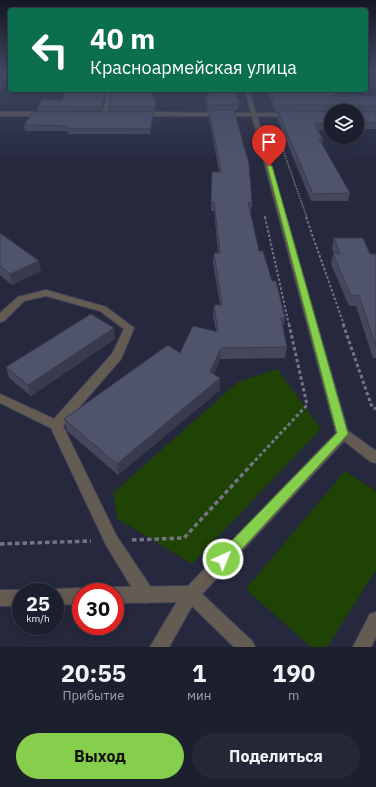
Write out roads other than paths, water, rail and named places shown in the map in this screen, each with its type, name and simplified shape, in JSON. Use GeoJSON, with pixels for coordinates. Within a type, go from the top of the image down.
{"type":"FeatureCollection","features":[{"type":"Feature","properties":{"kind":"street"},"geometry":{"type":"LineString","coordinates":[[105,114],[107,102]]}},
{"type":"Feature","properties":{"kind":"street"},"geometry":{"type":"LineString","coordinates":[[251,102],[342,434],[376,458]]}},
{"type":"Feature","properties":{"kind":"street"},"geometry":{"type":"LineString","coordinates":[[0,114],[53,114]]}},
{"type":"Feature","properties":{"kind":"street"},"geometry":{"type":"LineString","coordinates":[[98,114],[113,114]]}},
{"type":"Feature","properties":{"kind":"street"},"geometry":{"type":"LineString","coordinates":[[136,114],[300,115]]}},
{"type":"Feature","properties":{"kind":"street"},"geometry":{"type":"LineString","coordinates":[[0,319],[21,299],[46,293],[103,309],[129,328],[118,356],[56,425]]}},
{"type":"Feature","properties":{"kind":"street"},"geometry":{"type":"LineString","coordinates":[[0,398],[56,425],[111,540],[146,595]]}},
{"type":"Feature","properties":{"kind":"street"},"geometry":{"type":"LineString","coordinates":[[159,647],[191,594],[342,434]]}},
{"type":"Feature","properties":{"kind":"street"},"geometry":{"type":"LineString","coordinates":[[124,596],[191,594],[246,647]]}},
{"type":"Feature","properties":{"kind":"street"},"geometry":{"type":"LineString","coordinates":[[0,598],[12,598]]}},
{"type":"Feature","properties":{"kind":"street"},"geometry":{"type":"LineString","coordinates":[[362,647],[368,631],[376,620]]}}]}
